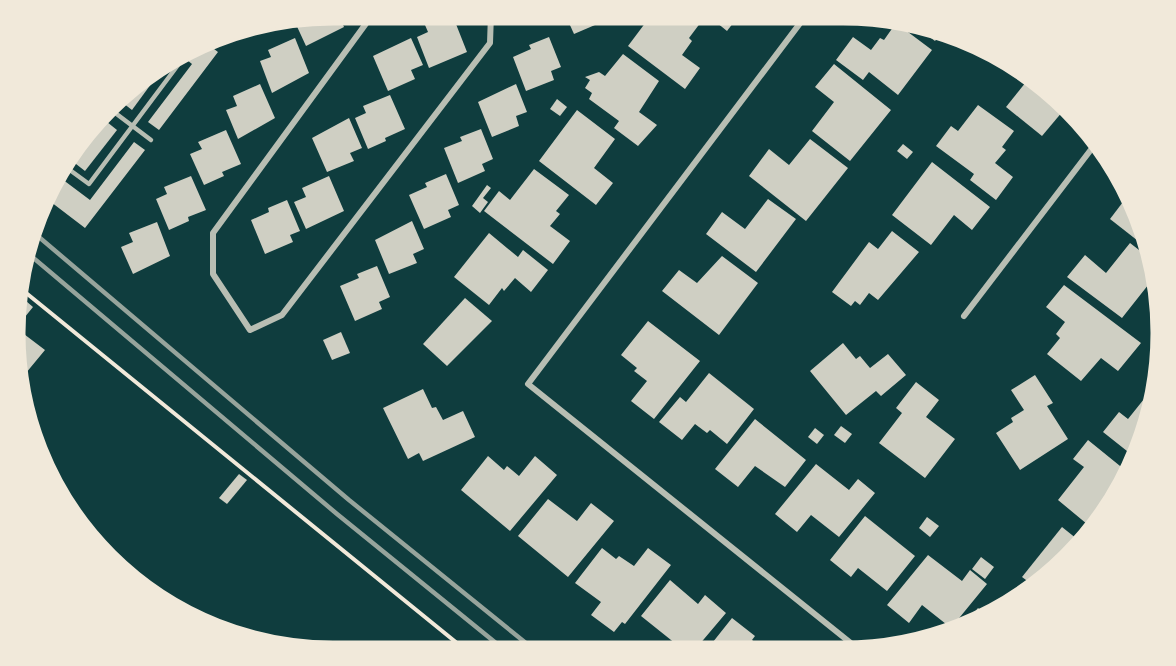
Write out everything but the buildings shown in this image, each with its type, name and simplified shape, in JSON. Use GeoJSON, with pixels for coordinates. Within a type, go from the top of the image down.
{"type":"FeatureCollection","features":[{"type":"Feature","properties":{"kind":"street"},"geometry":{"type":"LineString","coordinates":[[367,24],[213,233],[213,274],[250,330],[282,315],[490,43],[491,24]]}},
{"type":"Feature","properties":{"kind":"street"},"geometry":{"type":"LineString","coordinates":[[799,24],[528,384],[849,642]]}},
{"type":"Feature","properties":{"kind":"street"},"geometry":{"type":"LineString","coordinates":[[964,316],[1091,149]]}},
{"type":"Feature","properties":{"kind":"lane"},"geometry":{"type":"LineString","coordinates":[[70,170],[89,184],[178,65]]}},
{"type":"Feature","properties":{"kind":"lane"},"geometry":{"type":"LineString","coordinates":[[116,114],[151,140]]}},
{"type":"Feature","properties":{"kind":"path"},"geometry":{"type":"LineString","coordinates":[[27,294],[456,642]]}},
{"type":"Feature","properties":{"kind":"railway"},"geometry":{"type":"LineString","coordinates":[[39,237],[349,500],[525,642]]}},
{"type":"Feature","properties":{"kind":"railway"},"geometry":{"type":"LineString","coordinates":[[34,258],[337,514],[495,642]]}}]}
